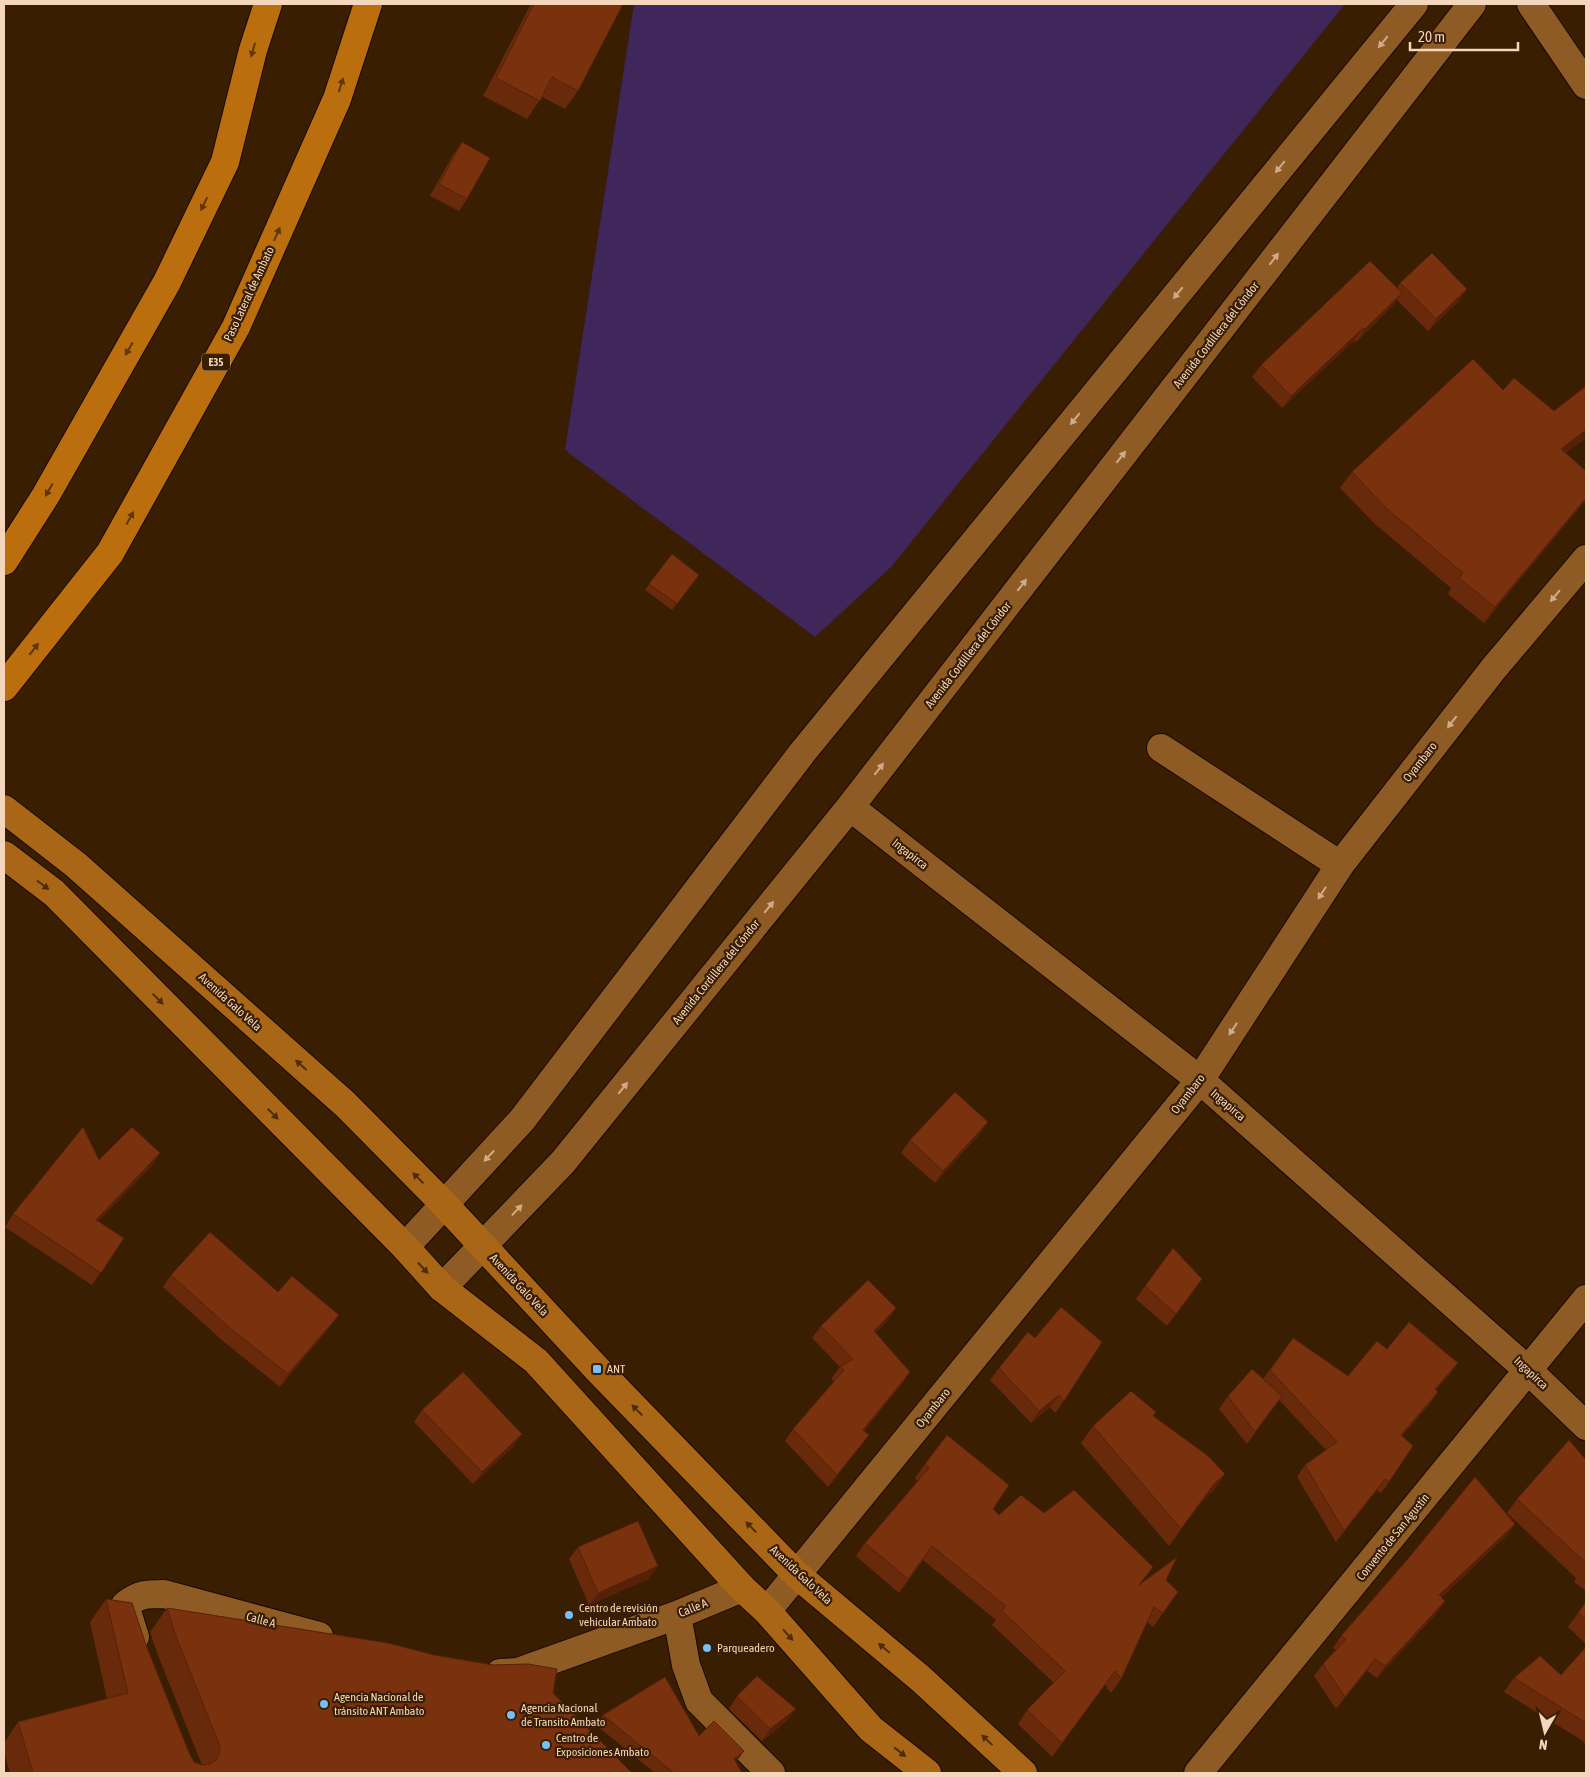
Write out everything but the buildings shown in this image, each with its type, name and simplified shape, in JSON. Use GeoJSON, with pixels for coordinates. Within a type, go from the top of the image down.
{"type":"FeatureCollection","features":[{"type":"Feature","properties":{"kind":"highway"},"geometry":{"type":"LineString","coordinates":[[4,561],[46,495],[167,282],[225,162],[252,50],[268,4]]}},
{"type":"Feature","properties":{"kind":"highway","name":"Paso Lateral de Ambato"},"geometry":{"type":"LineString","coordinates":[[4,687],[110,553],[236,327],[337,99],[368,4]]}},
{"type":"Feature","properties":{"kind":"main road","name":"Avenida Galo Vela"},"geometry":{"type":"LineString","coordinates":[[4,809],[76,865],[345,1104],[444,1204],[597,1369],[797,1575],[921,1679],[1023,1773]]}},
{"type":"Feature","properties":{"kind":"main road"},"geometry":{"type":"LineString","coordinates":[[4,855],[54,893],[442,1288],[536,1361],[742,1588],[767,1611],[871,1728],[927,1773]]}},
{"type":"Feature","properties":{"kind":"street"},"geometry":{"type":"LineString","coordinates":[[404,1248],[522,1120],[802,753],[1414,4]]}},
{"type":"Feature","properties":{"kind":"street","name":"Avenida Cordillera del Cóndor"},"geometry":{"type":"LineString","coordinates":[[442,1288],[563,1162],[850,807],[1472,4]]}},
{"type":"Feature","properties":{"kind":"street"},"geometry":{"type":"LineString","coordinates":[[1531,4],[1586,85]]}},
{"type":"Feature","properties":{"kind":"street","name":"Oyambaro"},"geometry":{"type":"LineString","coordinates":[[767,1611],[1200,1080],[1340,865],[1494,668],[1586,559]]}},
{"type":"Feature","properties":{"kind":"street"},"geometry":{"type":"LineString","coordinates":[[1161,748],[1340,865]]}},
{"type":"Feature","properties":{"kind":"street","name":"Ingapirca"},"geometry":{"type":"LineString","coordinates":[[850,807],[1200,1080],[1529,1371],[1586,1426]]}},
{"type":"Feature","properties":{"kind":"street","name":"Convento de San Agustín"},"geometry":{"type":"LineString","coordinates":[[1198,1773],[1586,1299]]}},
{"type":"Feature","properties":{"kind":"street","name":"Calle A"},"geometry":{"type":"LineString","coordinates":[[479,1674],[518,1672],[678,1615],[742,1588]]}},
{"type":"Feature","properties":{"kind":"street","name":"Calle A"},"geometry":{"type":"LineString","coordinates":[[144,1663],[125,1605],[136,1596],[149,1594],[164,1594],[344,1643]]}},
{"type":"Feature","properties":{"kind":"street"},"geometry":{"type":"LineString","coordinates":[[678,1615],[686,1665],[699,1701],[772,1773]]}},
{"type":"Feature","properties":{"kind":"shaded area"},"geometry":{"type":"Polygon","coordinates":[[[634,4],[1345,4],[891,567],[815,637],[565,450],[634,4]]]}},
{"type":"Feature","properties":{"kind":"place","name":"ANT"},"geometry":{"type":"Point","coordinates":[597,1369]}},
{"type":"Feature","properties":{"kind":"place","name":"Centro de revisión vehicular Ambato"},"geometry":{"type":"Point","coordinates":[569,1615]}},
{"type":"Feature","properties":{"kind":"place","name":"Parqueadero"},"geometry":{"type":"Point","coordinates":[707,1648]}},
{"type":"Feature","properties":{"kind":"place","name":"Agencia Nacional de tránsito ANT Ambato"},"geometry":{"type":"Point","coordinates":[324,1704]}},
{"type":"Feature","properties":{"kind":"place","name":"Agencia Nacional de Transito Ambato"},"geometry":{"type":"Point","coordinates":[511,1715]}},
{"type":"Feature","properties":{"kind":"place","name":"Centro de Exposiciones Ambato"},"geometry":{"type":"Point","coordinates":[546,1745]}}]}
